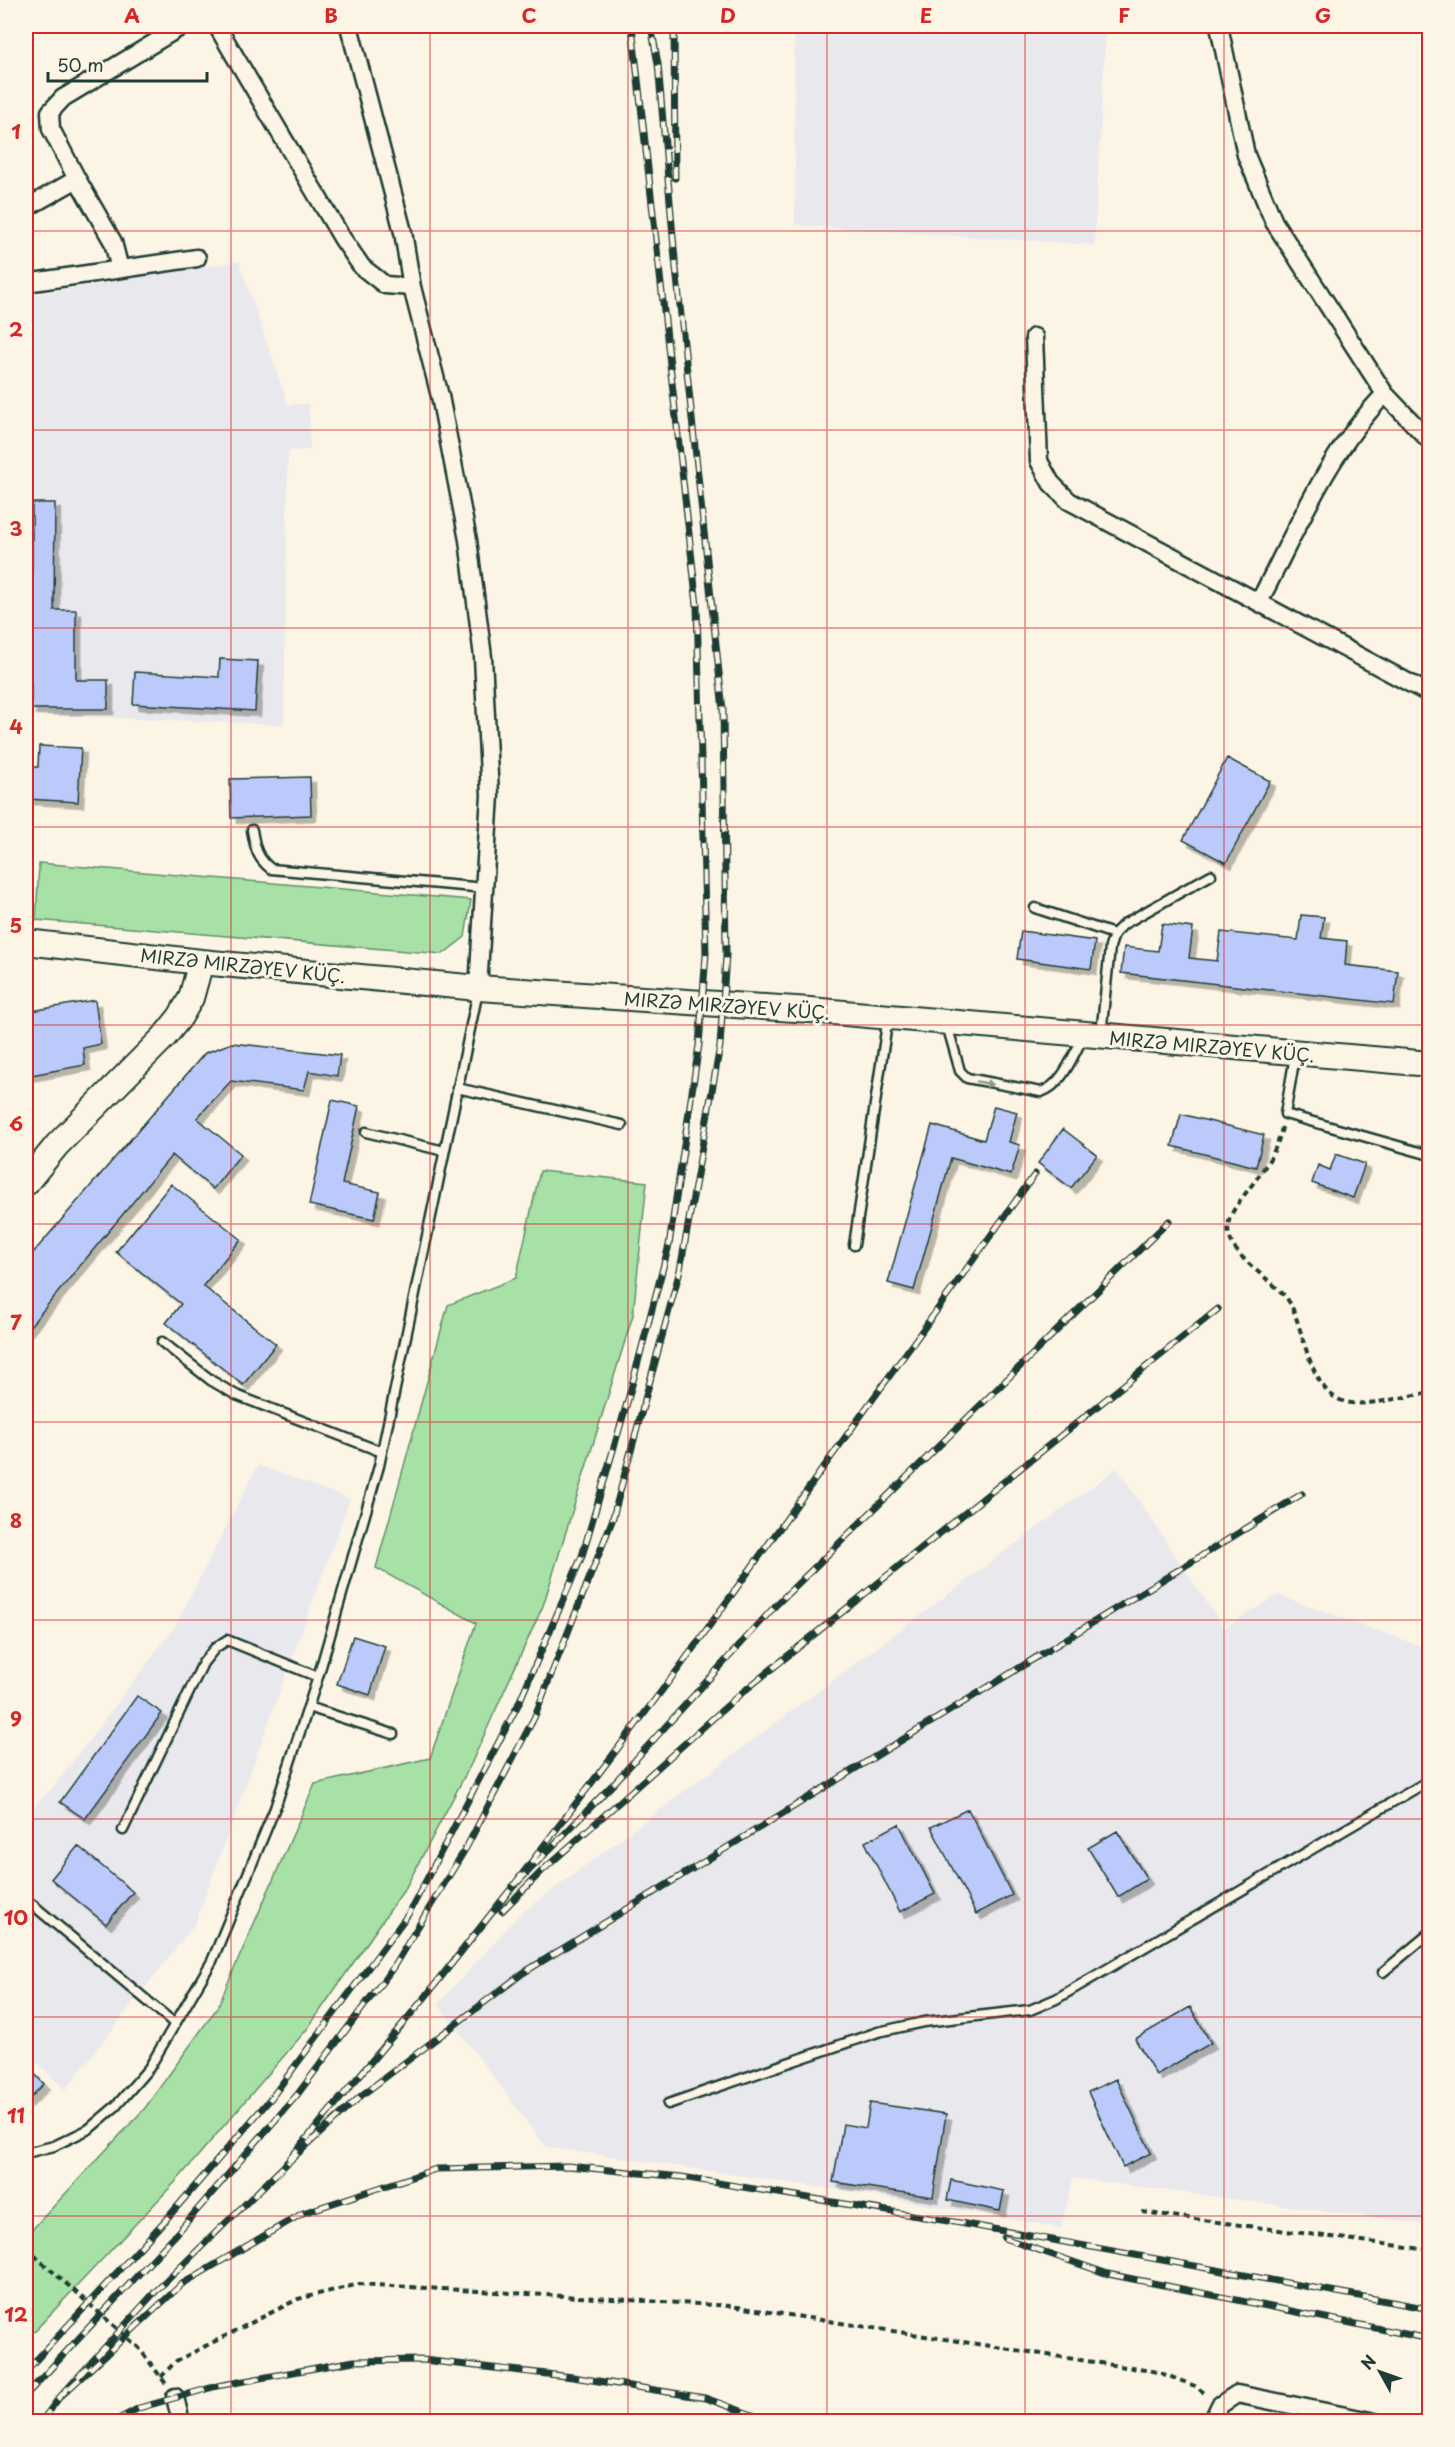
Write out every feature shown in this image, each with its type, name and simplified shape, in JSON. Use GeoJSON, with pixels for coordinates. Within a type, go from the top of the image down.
{"type":"FeatureCollection","features":[{"type":"Feature","properties":{"kind":"main road","name":"MIRZƏ MIRZƏYEV KÜÇ."},"geometry":{"type":"LineString","coordinates":[[26,942],[201,962],[478,988],[888,1017],[1430,1064]]}},
{"type":"Feature","properties":{"kind":"main road"},"geometry":{"type":"LineString","coordinates":[[26,1184],[57,1145],[164,1037],[180,1017],[190,998],[201,962]]}},
{"type":"Feature","properties":{"kind":"street"},"geometry":{"type":"LineString","coordinates":[[120,269],[113,242],[76,179],[51,129],[50,112],[63,98],[182,26]]}},
{"type":"Feature","properties":{"kind":"street"},"geometry":{"type":"LineString","coordinates":[[217,26],[342,238],[362,267],[385,285],[412,287]]}},
{"type":"Feature","properties":{"kind":"street"},"geometry":{"type":"LineString","coordinates":[[350,26],[403,232],[412,287],[440,396],[466,529],[483,657],[490,795],[478,988]]}},
{"type":"Feature","properties":{"kind":"street"},"geometry":{"type":"LineString","coordinates":[[1219,26],[1246,155],[1274,222],[1385,394],[1430,441]]}},
{"type":"Feature","properties":{"kind":"street"},"geometry":{"type":"LineString","coordinates":[[26,208],[76,179]]}},
{"type":"Feature","properties":{"kind":"street"},"geometry":{"type":"LineString","coordinates":[[26,283],[197,258]]}},
{"type":"Feature","properties":{"kind":"street"},"geometry":{"type":"LineString","coordinates":[[1034,337],[1039,460],[1051,483],[1069,501],[1430,694]]}},
{"type":"Feature","properties":{"kind":"street"},"geometry":{"type":"LineString","coordinates":[[1258,602],[1336,455],[1365,414],[1385,394]]}},
{"type":"Feature","properties":{"kind":"street"},"geometry":{"type":"LineString","coordinates":[[1212,2421],[1220,2405],[1237,2394],[1375,2421]]}},
{"type":"Feature","properties":{"kind":"street"},"geometry":{"type":"LineString","coordinates":[[175,2397],[181,2421]]}},
{"type":"Feature","properties":{"kind":"lane"},"geometry":{"type":"LineString","coordinates":[[252,830],[256,851],[261,861],[271,869],[485,888]]}},
{"type":"Feature","properties":{"kind":"lane"},"geometry":{"type":"LineString","coordinates":[[946,1022],[960,1071],[967,1078],[1041,1092],[1051,1089],[1093,1035],[1114,934],[1124,924],[1211,875]]}},
{"type":"Feature","properties":{"kind":"lane"},"geometry":{"type":"LineString","coordinates":[[1035,908],[1114,934]]}},
{"type":"Feature","properties":{"kind":"lane"},"geometry":{"type":"LineString","coordinates":[[26,2153],[54,2146],[89,2129],[116,2106],[149,2068],[212,1961],[275,1808],[318,1677],[382,1452],[478,988]]}},
{"type":"Feature","properties":{"kind":"lane"},"geometry":{"type":"LineString","coordinates":[[854,1245],[888,1017]]}},
{"type":"Feature","properties":{"kind":"lane"},"geometry":{"type":"LineString","coordinates":[[1296,1054],[1285,1114],[1430,1155]]}},
{"type":"Feature","properties":{"kind":"lane"},"geometry":{"type":"LineString","coordinates":[[458,1088],[622,1125]]}},
{"type":"Feature","properties":{"kind":"lane"},"geometry":{"type":"LineString","coordinates":[[366,1132],[444,1151]]}},
{"type":"Feature","properties":{"kind":"lane"},"geometry":{"type":"LineString","coordinates":[[162,1342],[212,1381],[236,1395],[382,1452]]}},
{"type":"Feature","properties":{"kind":"lane"},"geometry":{"type":"LineString","coordinates":[[123,1830],[202,1663],[214,1648],[227,1640],[318,1677]]}},
{"type":"Feature","properties":{"kind":"lane"},"geometry":{"type":"LineString","coordinates":[[308,1707],[393,1734]]}},
{"type":"Feature","properties":{"kind":"lane"},"geometry":{"type":"LineString","coordinates":[[668,2104],[878,2032],[924,2022],[1030,2010],[1056,2000],[1430,1780]]}},
{"type":"Feature","properties":{"kind":"lane"},"geometry":{"type":"LineString","coordinates":[[33,1905],[176,2024]]}},
{"type":"Feature","properties":{"kind":"lane"},"geometry":{"type":"LineString","coordinates":[[1383,1972],[1430,1933]]}},
{"type":"Feature","properties":{"kind":"path"},"geometry":{"type":"LineString","coordinates":[[1285,1114],[1271,1159],[1229,1220],[1228,1235],[1235,1249],[1291,1304],[1324,1389],[1339,1400],[1358,1404],[1430,1393]]}},
{"type":"Feature","properties":{"kind":"path"},"geometry":{"type":"LineString","coordinates":[[1142,2212],[1430,2250]]}},
{"type":"Feature","properties":{"kind":"path"},"geometry":{"type":"LineString","coordinates":[[26,2248],[139,2348],[175,2397]]}},
{"type":"Feature","properties":{"kind":"path"},"geometry":{"type":"LineString","coordinates":[[161,2377],[176,2361],[298,2299],[359,2284],[731,2306],[1158,2372],[1195,2386],[1220,2405]]}},
{"type":"Feature","properties":{"kind":"shaded area"},"geometry":{"type":"Polygon","coordinates":[[[794,26],[1106,26],[1094,245],[795,225],[794,26]]]}},
{"type":"Feature","properties":{"kind":"shaded area"},"geometry":{"type":"Polygon","coordinates":[[[239,261],[288,405],[309,404],[310,450],[288,451],[284,725],[26,714],[26,296],[239,261]]]}},
{"type":"Feature","properties":{"kind":"shaded area"},"geometry":{"type":"Polygon","coordinates":[[[258,1465],[350,1499],[195,1924],[65,2090],[26,2052],[26,1815],[54,1786],[174,1628],[258,1465]]]}},
{"type":"Feature","properties":{"kind":"shaded area"},"geometry":{"type":"Polygon","coordinates":[[[1117,1468],[1224,1628],[1278,1595],[1429,1649],[1429,2225],[1073,2178],[1061,2228],[846,2191],[546,2147],[438,2004],[519,1915],[1117,1468]]]}},
{"type":"Feature","properties":{"kind":"green space"},"geometry":{"type":"Polygon","coordinates":[[[39,863],[471,900],[465,937],[443,954],[36,920],[39,863]]]}},
{"type":"Feature","properties":{"kind":"green space"},"geometry":{"type":"Polygon","coordinates":[[[540,1171],[647,1182],[633,1315],[543,1606],[471,1764],[406,1887],[308,2028],[179,2178],[26,2340],[26,2236],[145,2108],[217,2008],[315,1784],[430,1758],[476,1623],[376,1568],[448,1305],[516,1278],[540,1171]]]}},
{"type":"Feature","properties":{"kind":"building"},"geometry":{"type":"Polygon","coordinates":[[[32,503],[55,503],[54,610],[76,610],[76,680],[108,680],[108,709],[31,709],[31,683],[26,683],[26,646],[32,646],[32,503]]]}},
{"type":"Feature","properties":{"kind":"building"},"geometry":{"type":"Polygon","coordinates":[[[220,659],[258,661],[255,711],[133,704],[135,672],[219,677],[220,659]]]}},
{"type":"Feature","properties":{"kind":"building"},"geometry":{"type":"Polygon","coordinates":[[[39,746],[81,748],[78,802],[26,799],[26,767],[38,767],[39,746]]]}},
{"type":"Feature","properties":{"kind":"building"},"geometry":{"type":"Polygon","coordinates":[[[1227,758],[1270,781],[1226,863],[1183,840],[1227,758]]]}},
{"type":"Feature","properties":{"kind":"building"},"geometry":{"type":"Polygon","coordinates":[[[310,777],[311,815],[231,818],[230,779],[310,777]]]}},
{"type":"Feature","properties":{"kind":"building"},"geometry":{"type":"Polygon","coordinates":[[[1301,915],[1324,917],[1321,938],[1347,941],[1345,965],[1398,971],[1394,1004],[1121,973],[1124,947],[1158,951],[1162,924],[1193,928],[1189,958],[1217,961],[1221,932],[1298,940],[1301,915]]]}},
{"type":"Feature","properties":{"kind":"building"},"geometry":{"type":"Polygon","coordinates":[[[1021,931],[1095,941],[1091,969],[1017,959],[1021,931]]]}},
{"type":"Feature","properties":{"kind":"building"},"geometry":{"type":"Polygon","coordinates":[[[95,1000],[101,1044],[83,1048],[85,1065],[26,1076],[26,1012],[95,1000]]]}},
{"type":"Feature","properties":{"kind":"building"},"geometry":{"type":"Polygon","coordinates":[[[232,1043],[340,1055],[337,1076],[309,1071],[304,1090],[231,1081],[197,1118],[241,1154],[213,1189],[172,1155],[26,1331],[26,1261],[205,1053],[232,1043]]]}},
{"type":"Feature","properties":{"kind":"building"},"geometry":{"type":"Polygon","coordinates":[[[332,1100],[359,1106],[342,1184],[380,1192],[374,1219],[309,1205],[332,1100]]]}},
{"type":"Feature","properties":{"kind":"building"},"geometry":{"type":"Polygon","coordinates":[[[994,1106],[1017,1112],[1009,1142],[1020,1145],[1011,1175],[951,1158],[914,1290],[888,1283],[932,1125],[984,1140],[994,1106]]]}},
{"type":"Feature","properties":{"kind":"building"},"geometry":{"type":"Polygon","coordinates":[[[1181,1114],[1264,1135],[1256,1167],[1172,1146],[1181,1114]]]}},
{"type":"Feature","properties":{"kind":"building"},"geometry":{"type":"Polygon","coordinates":[[[1063,1129],[1097,1155],[1071,1188],[1038,1163],[1063,1129]]]}},
{"type":"Feature","properties":{"kind":"building"},"geometry":{"type":"Polygon","coordinates":[[[1336,1154],[1365,1164],[1353,1198],[1312,1183],[1318,1165],[1330,1170],[1336,1154]]]}},
{"type":"Feature","properties":{"kind":"building"},"geometry":{"type":"Polygon","coordinates":[[[171,1184],[241,1239],[203,1286],[276,1344],[243,1385],[166,1323],[181,1304],[116,1252],[171,1184]]]}},
{"type":"Feature","properties":{"kind":"building"},"geometry":{"type":"Polygon","coordinates":[[[353,1636],[385,1646],[370,1695],[337,1684],[353,1636]]]}},
{"type":"Feature","properties":{"kind":"building"},"geometry":{"type":"Polygon","coordinates":[[[137,1696],[162,1713],[85,1819],[60,1802],[137,1696]]]}},
{"type":"Feature","properties":{"kind":"building"},"geometry":{"type":"Polygon","coordinates":[[[968,1809],[1012,1895],[976,1914],[931,1827],[968,1809]]]}},
{"type":"Feature","properties":{"kind":"building"},"geometry":{"type":"Polygon","coordinates":[[[899,1824],[935,1894],[900,1912],[865,1842],[899,1824]]]}},
{"type":"Feature","properties":{"kind":"building"},"geometry":{"type":"Polygon","coordinates":[[[1117,1831],[1147,1879],[1118,1897],[1088,1848],[1117,1831]]]}},
{"type":"Feature","properties":{"kind":"building"},"geometry":{"type":"Polygon","coordinates":[[[78,1846],[133,1892],[106,1924],[51,1879],[78,1846]]]}},
{"type":"Feature","properties":{"kind":"building"},"geometry":{"type":"Polygon","coordinates":[[[1190,2007],[1211,2043],[1156,2075],[1135,2039],[1190,2007]]]}},
{"type":"Feature","properties":{"kind":"building"},"geometry":{"type":"Polygon","coordinates":[[[26,2065],[44,2084],[26,2102],[26,2065]]]}},
{"type":"Feature","properties":{"kind":"building"},"geometry":{"type":"Polygon","coordinates":[[[1116,2079],[1151,2153],[1123,2167],[1088,2092],[1116,2079]]]}},
{"type":"Feature","properties":{"kind":"building"},"geometry":{"type":"Polygon","coordinates":[[[870,2103],[946,2114],[933,2197],[833,2182],[843,2124],[866,2128],[870,2103]]]}},
{"type":"Feature","properties":{"kind":"building"},"geometry":{"type":"Polygon","coordinates":[[[951,2180],[1004,2191],[1000,2211],[947,2200],[951,2180]]]}},
{"type":"Feature","properties":{"kind":"railway"},"geometry":{"type":"LineString","coordinates":[[26,2371],[170,2215],[272,2097],[409,1913],[518,1705],[582,1556],[629,1396],[669,1245],[699,1045],[706,954],[697,605],[632,26]]}},
{"type":"Feature","properties":{"kind":"railway"},"geometry":{"type":"LineString","coordinates":[[26,2395],[178,2232],[297,2095],[392,1969],[466,1848],[534,1718],[612,1521],[680,1270],[720,1046],[726,955],[723,710],[675,259],[658,64],[651,26]]}},
{"type":"Feature","properties":{"kind":"railway"},"geometry":{"type":"LineString","coordinates":[[674,26],[675,178]]}},
{"type":"Feature","properties":{"kind":"railway"},"geometry":{"type":"LineString","coordinates":[[1035,1174],[679,1668],[510,1890],[615,1782],[777,1604],[1169,1221]]}},
{"type":"Feature","properties":{"kind":"railway"},"geometry":{"type":"LineString","coordinates":[[502,1911],[543,1870],[738,1696],[1218,1309]]}},
{"type":"Feature","properties":{"kind":"railway"},"geometry":{"type":"LineString","coordinates":[[510,1890],[426,1996],[283,2167],[362,2095],[523,1973],[1302,1494]]}},
{"type":"Feature","properties":{"kind":"railway"},"geometry":{"type":"LineString","coordinates":[[283,2167],[154,2293],[59,2398],[182,2284],[303,2213],[436,2169],[568,2166],[682,2177],[960,2223],[1430,2309]]}},
{"type":"Feature","properties":{"kind":"railway"},"geometry":{"type":"LineString","coordinates":[[1004,2238],[1108,2274],[1430,2339]]}},
{"type":"Feature","properties":{"kind":"railway"},"geometry":{"type":"LineString","coordinates":[[113,2422],[139,2408],[217,2386],[354,2361],[423,2360],[573,2377],[705,2398],[772,2422]]}},
{"type":"Feature","properties":{"kind":"railway"},"geometry":{"type":"LineString","coordinates":[[41,2422],[59,2398]]}}]}
